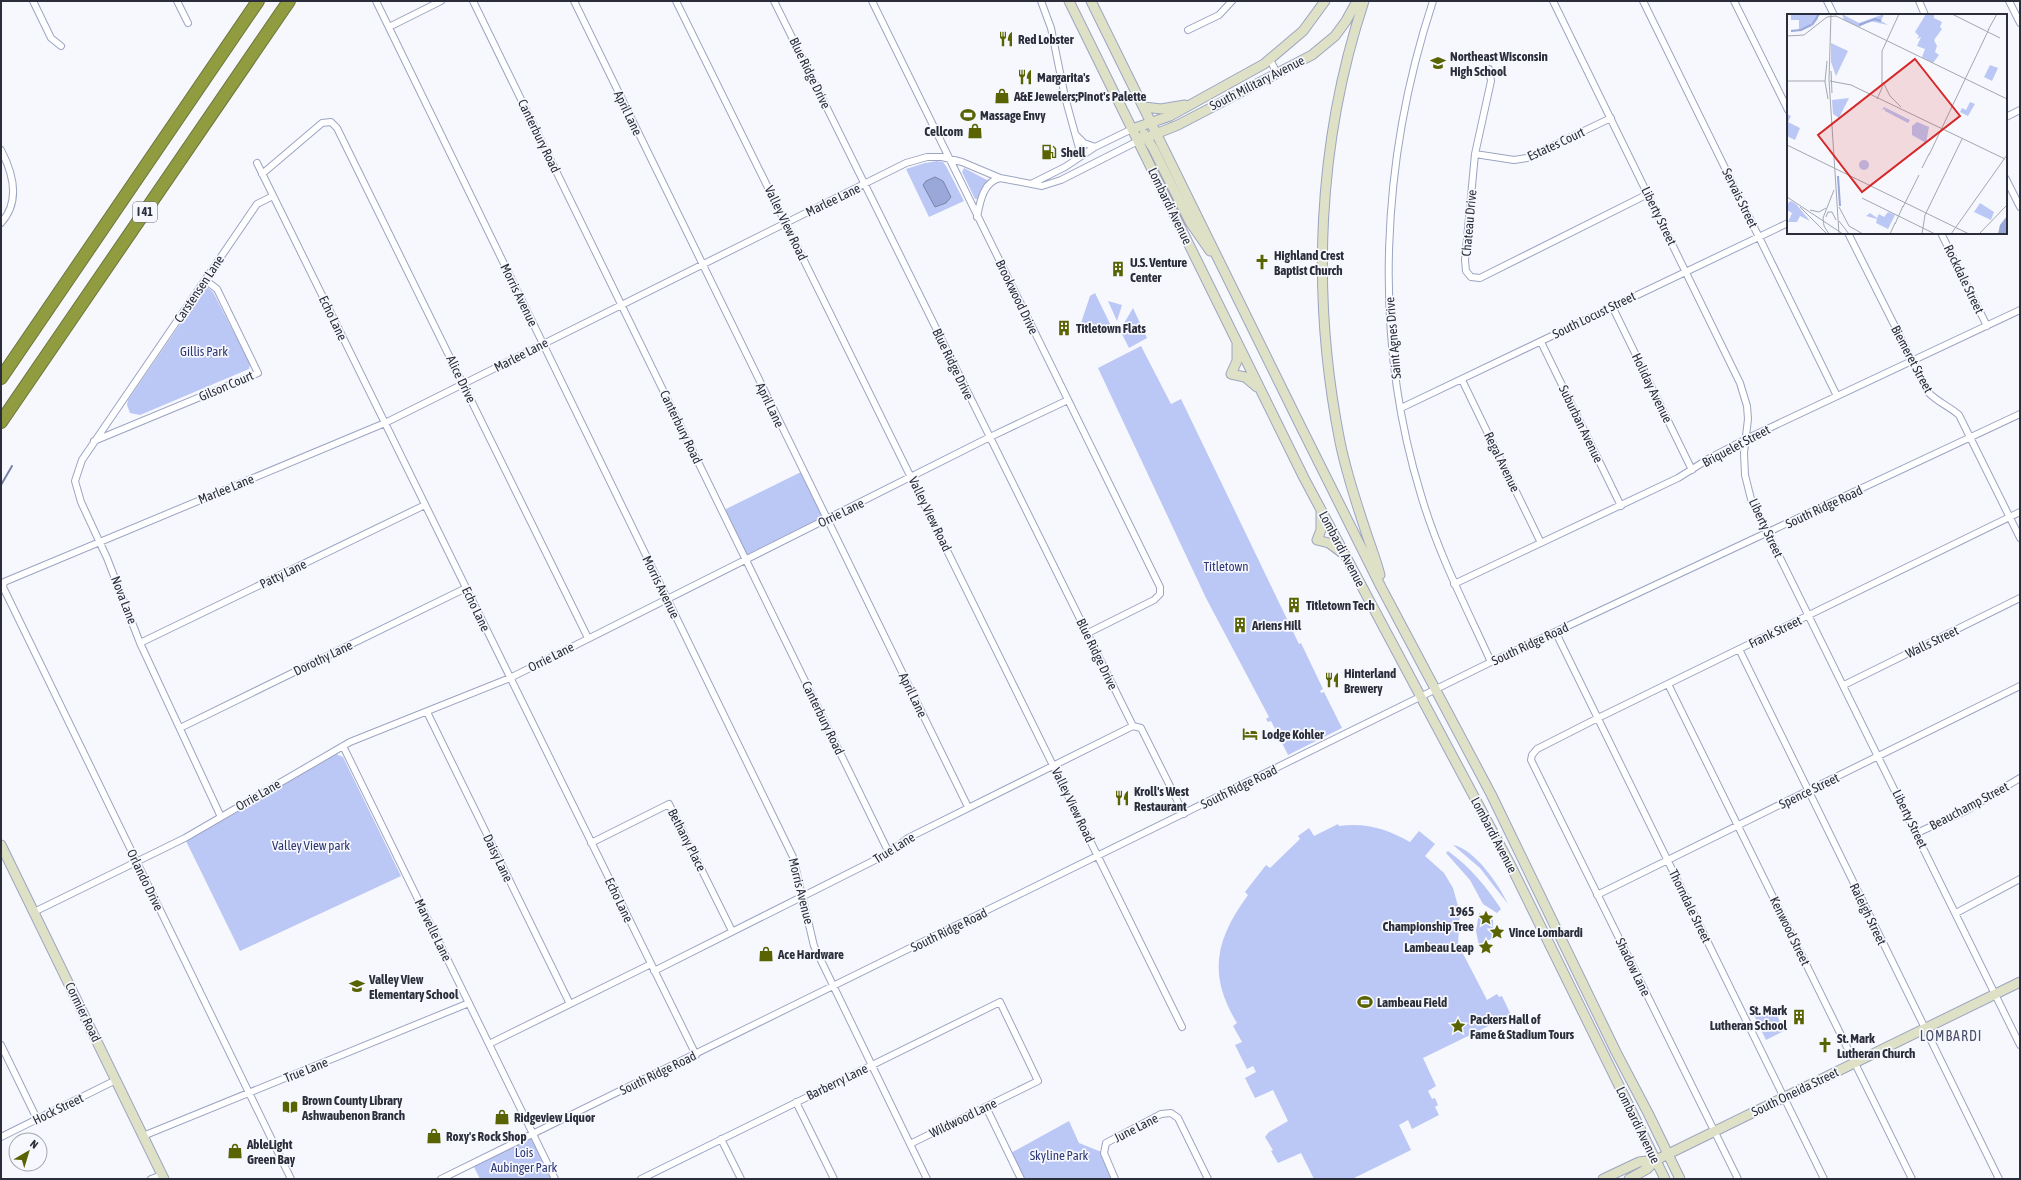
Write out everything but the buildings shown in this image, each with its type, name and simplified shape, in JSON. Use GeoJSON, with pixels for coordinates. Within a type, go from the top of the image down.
{"type":"FeatureCollection","features":[{"type":"Feature","properties":{"kind":"highway","name":"I 41"},"geometry":{"type":"LineString","coordinates":[[1,378],[258,1]]}},
{"type":"Feature","properties":{"kind":"highway","name":"I 41"},"geometry":{"type":"LineString","coordinates":[[1,422],[289,1]]}},
{"type":"Feature","properties":{"kind":"main road","name":"Lombardi Avenue"},"geometry":{"type":"LineString","coordinates":[[1070,1],[1321,512],[1509,862],[1665,1179]]}},
{"type":"Feature","properties":{"kind":"main road","name":"Lombardi Avenue"},"geometry":{"type":"LineString","coordinates":[[1091,1],[1381,587],[1491,794],[1616,1052],[1669,1154],[1680,1179]]}},
{"type":"Feature","properties":{"kind":"main road","name":"South Military Avenue"},"geometry":{"type":"LineString","coordinates":[[1132,129],[1151,123],[1191,104],[1250,73],[1270,60],[1303,31],[1325,1]]}},
{"type":"Feature","properties":{"kind":"main road","name":"South Military Avenue"},"geometry":{"type":"LineString","coordinates":[[1138,142],[1312,54],[1328,42],[1343,25],[1357,1]]}},
{"type":"Feature","properties":{"kind":"main road"},"geometry":{"type":"LineString","coordinates":[[1364,1],[1344,71],[1328,157],[1322,232],[1322,290],[1328,367],[1340,443],[1356,503],[1379,572],[1381,587]]}},
{"type":"Feature","properties":{"kind":"main road"},"geometry":{"type":"LineString","coordinates":[[1144,107],[1160,109],[1191,104]]}},
{"type":"Feature","properties":{"kind":"main road"},"geometry":{"type":"LineString","coordinates":[[1132,129],[1140,132],[1147,138],[1190,222],[1207,247],[1220,261]]}},
{"type":"Feature","properties":{"kind":"main road"},"geometry":{"type":"LineString","coordinates":[[1237,342],[1237,361],[1231,374],[1247,378],[1262,392]]}},
{"type":"Feature","properties":{"kind":"main road"},"geometry":{"type":"LineString","coordinates":[[1321,512],[1321,530],[1317,540],[1331,544],[1345,555]]}},
{"type":"Feature","properties":{"kind":"main road","name":"Cormier Road"},"geometry":{"type":"LineString","coordinates":[[1,845],[163,1177]]}},
{"type":"Feature","properties":{"kind":"main road","name":"South Oneida Street"},"geometry":{"type":"LineString","coordinates":[[1603,1179],[1639,1162],[1656,1160],[1669,1154],[2020,982]]}},
{"type":"Feature","properties":{"kind":"main road","name":"South Oneida Street"},"geometry":{"type":"LineString","coordinates":[[1629,1179],[1646,1170],[1656,1160]]}},
{"type":"Feature","properties":{"kind":"street"},"geometry":{"type":"LineString","coordinates":[[33,1],[51,38],[61,46]]}},
{"type":"Feature","properties":{"kind":"street"},"geometry":{"type":"LineString","coordinates":[[177,1],[188,23]]}},
{"type":"Feature","properties":{"kind":"street","name":"Morris Avenue"},"geometry":{"type":"LineString","coordinates":[[376,1],[793,857],[814,946],[927,1179]]}},
{"type":"Feature","properties":{"kind":"street"},"geometry":{"type":"LineString","coordinates":[[389,27],[441,1]]}},
{"type":"Feature","properties":{"kind":"street","name":"Canterbury Road"},"geometry":{"type":"LineString","coordinates":[[473,1],[889,853]]}},
{"type":"Feature","properties":{"kind":"street","name":"April Lane"},"geometry":{"type":"LineString","coordinates":[[574,1],[968,808]]}},
{"type":"Feature","properties":{"kind":"street","name":"Valley View Road"},"geometry":{"type":"LineString","coordinates":[[676,1],[787,223],[1182,1027]]}},
{"type":"Feature","properties":{"kind":"street","name":"Blue Ridge Drive"},"geometry":{"type":"LineString","coordinates":[[774,1],[1086,634],[1134,726],[1141,728],[1184,814]]}},
{"type":"Feature","properties":{"kind":"street","name":"Brookwood Drive"},"geometry":{"type":"LineString","coordinates":[[872,1],[1159,585],[1160,594],[1151,602],[1086,634]]}},
{"type":"Feature","properties":{"kind":"street"},"geometry":{"type":"LineString","coordinates":[[1041,1],[1051,28],[1067,106],[1077,136],[1079,150],[1075,160]]}},
{"type":"Feature","properties":{"kind":"street"},"geometry":{"type":"LineString","coordinates":[[1188,30],[1219,15],[1232,1]]}},
{"type":"Feature","properties":{"kind":"street","name":"Saint Agnes Drive"},"geometry":{"type":"LineString","coordinates":[[1433,1],[1421,38],[1404,107],[1393,174],[1389,245],[1389,301],[1394,357],[1407,446],[1421,495],[1454,584],[1491,662]]}},
{"type":"Feature","properties":{"kind":"street","name":"Liberty Street"},"geometry":{"type":"LineString","coordinates":[[1553,1],[1740,383],[1747,406],[1744,453],[1745,474],[1751,498],[2020,1045]]}},
{"type":"Feature","properties":{"kind":"street","name":"Servais Street"},"geometry":{"type":"LineString","coordinates":[[1643,1],[1837,396]]}},
{"type":"Feature","properties":{"kind":"street"},"geometry":{"type":"LineString","coordinates":[[1734,1],[1787,108]]}},
{"type":"Feature","properties":{"kind":"street"},"geometry":{"type":"LineString","coordinates":[[1827,1],[1834,14]]}},
{"type":"Feature","properties":{"kind":"street"},"geometry":{"type":"LineString","coordinates":[[1919,1],[1926,14]]}},
{"type":"Feature","properties":{"kind":"street"},"geometry":{"type":"LineString","coordinates":[[2009,1],[2020,23]]}},
{"type":"Feature","properties":{"kind":"street"},"geometry":{"type":"LineString","coordinates":[[1270,60],[1276,73]]}},
{"type":"Feature","properties":{"kind":"street","name":"Chateau Drive"},"geometry":{"type":"LineString","coordinates":[[1490,69],[1491,81],[1475,154],[1465,260],[1466,271],[1471,277],[1480,278],[1648,194]]}},
{"type":"Feature","properties":{"kind":"street"},"geometry":{"type":"LineString","coordinates":[[2007,116],[2020,110]]}},
{"type":"Feature","properties":{"kind":"street","name":"Estates Court"},"geometry":{"type":"LineString","coordinates":[[1475,154],[1514,160],[1527,158],[1611,118]]}},
{"type":"Feature","properties":{"kind":"street","name":"Alice Drive"},"geometry":{"type":"LineString","coordinates":[[262,174],[322,123],[331,122],[337,128],[588,638]]}},
{"type":"Feature","properties":{"kind":"street"},"geometry":{"type":"LineString","coordinates":[[1033,183],[1095,147],[1132,129]]}},
{"type":"Feature","properties":{"kind":"street"},"geometry":{"type":"LineString","coordinates":[[1077,136],[1086,145],[1095,147]]}},
{"type":"Feature","properties":{"kind":"street","name":"Marlee Lane"},"geometry":{"type":"LineString","coordinates":[[6,580],[385,423],[913,161],[933,156],[949,158],[1000,178],[1033,183],[1042,186],[1053,183],[1138,142]]}},
{"type":"Feature","properties":{"kind":"street"},"geometry":{"type":"LineString","coordinates":[[1,150],[9,165],[14,183],[13,202],[6,218],[1,223]]}},
{"type":"Feature","properties":{"kind":"street","name":"Echo Lane"},"geometry":{"type":"LineString","coordinates":[[257,163],[696,1054]]}},
{"type":"Feature","properties":{"kind":"street"},"geometry":{"type":"LineString","coordinates":[[977,217],[980,201],[986,188],[992,181],[1000,178]]}},
{"type":"Feature","properties":{"kind":"street"},"geometry":{"type":"LineString","coordinates":[[2007,181],[2020,207]]}},
{"type":"Feature","properties":{"kind":"street","name":"Carstensen Lane"},"geometry":{"type":"LineString","coordinates":[[130,389],[257,204],[272,196]]}},
{"type":"Feature","properties":{"kind":"street","name":"South Locust Street"},"geometry":{"type":"LineString","coordinates":[[1401,408],[1787,222]]}},
{"type":"Feature","properties":{"kind":"street","name":"Biemeret Street"},"geometry":{"type":"LineString","coordinates":[[1848,234],[1911,361],[1928,392],[1936,401],[1952,408],[1959,415],[2020,538]]}},
{"type":"Feature","properties":{"kind":"street","name":"Rockdale Street"},"geometry":{"type":"LineString","coordinates":[[1941,234],[1987,326]]}},
{"type":"Feature","properties":{"kind":"street","name":"Gilson Court"},"geometry":{"type":"LineString","coordinates":[[94,441],[258,373],[217,289],[205,280]]}},
{"type":"Feature","properties":{"kind":"street","name":"Holiday Avenue"},"geometry":{"type":"LineString","coordinates":[[1612,306],[1692,470]]}},
{"type":"Feature","properties":{"kind":"street","name":"Briquelet Street"},"geometry":{"type":"LineString","coordinates":[[1454,584],[1621,506],[1692,470],[1710,458],[1746,439],[2020,310]]}},
{"type":"Feature","properties":{"kind":"street","name":"Suburban Avenue"},"geometry":{"type":"LineString","coordinates":[[1540,342],[1621,506]]}},
{"type":"Feature","properties":{"kind":"street","name":"Regal Avenue"},"geometry":{"type":"LineString","coordinates":[[1462,380],[1541,543]]}},
{"type":"Feature","properties":{"kind":"street","name":"Nova Lane"},"geometry":{"type":"LineString","coordinates":[[130,389],[82,460],[75,481],[81,502],[100,541],[140,643],[221,817]]}},
{"type":"Feature","properties":{"kind":"street","name":"Orrie Lane"},"geometry":{"type":"LineString","coordinates":[[34,912],[185,838],[343,746],[510,678],[912,478],[990,437],[1068,400]]}},
{"type":"Feature","properties":{"kind":"street","name":"South Ridge Road"},"geometry":{"type":"LineString","coordinates":[[441,1179],[1491,662],[1556,633],[2020,414]]}},
{"type":"Feature","properties":{"kind":"street","name":"Patty Lane"},"geometry":{"type":"LineString","coordinates":[[140,643],[425,505]]}},
{"type":"Feature","properties":{"kind":"street","name":"Frank Street"},"geometry":{"type":"LineString","coordinates":[[1532,755],[1536,749],[1598,718],[2020,512]]}},
{"type":"Feature","properties":{"kind":"street","name":"Orlando Drive"},"geometry":{"type":"LineString","coordinates":[[6,580],[3,587],[291,1179]]}},
{"type":"Feature","properties":{"kind":"street","name":"Dorothy Lane"},"geometry":{"type":"LineString","coordinates":[[180,728],[466,588]]}},
{"type":"Feature","properties":{"kind":"street","name":"Walls Street"},"geometry":{"type":"LineString","coordinates":[[1844,685],[2020,598]]}},
{"type":"Feature","properties":{"kind":"street","name":"Thorndale Street"},"geometry":{"type":"LineString","coordinates":[[1556,633],[1824,1179]]}},
{"type":"Feature","properties":{"kind":"street","name":"Raleigh Street"},"geometry":{"type":"LineString","coordinates":[[1739,649],[1998,1179]]}},
{"type":"Feature","properties":{"kind":"street","name":"Kenwood Street"},"geometry":{"type":"LineString","coordinates":[[1668,684],[1912,1179]]}},
{"type":"Feature","properties":{"kind":"street","name":"Spence Street"},"geometry":{"type":"LineString","coordinates":[[1598,895],[2020,686]]}},
{"type":"Feature","properties":{"kind":"street","name":"Daisy Lane"},"geometry":{"type":"LineString","coordinates":[[427,712],[570,1004]]}},
{"type":"Feature","properties":{"kind":"street","name":"True Lane"},"geometry":{"type":"LineString","coordinates":[[654,971],[889,853],[908,838],[1134,726]]}},
{"type":"Feature","properties":{"kind":"street","name":"Marvelle Lane"},"geometry":{"type":"LineString","coordinates":[[343,746],[555,1179]]}},
{"type":"Feature","properties":{"kind":"street","name":"Shadow Lane"},"geometry":{"type":"LineString","coordinates":[[1532,755],[1531,760],[1738,1179]]}},
{"type":"Feature","properties":{"kind":"street","name":"Beauchamp Street"},"geometry":{"type":"LineString","coordinates":[[1917,833],[1967,810],[2020,778]]}},
{"type":"Feature","properties":{"kind":"street","name":"Bethany Place"},"geometry":{"type":"LineString","coordinates":[[591,843],[669,804],[732,932]]}},
{"type":"Feature","properties":{"kind":"street"},"geometry":{"type":"LineString","coordinates":[[1956,913],[2020,879]]}},
{"type":"Feature","properties":{"kind":"street"},"geometry":{"type":"LineString","coordinates":[[489,1044],[651,964]]}},
{"type":"Feature","properties":{"kind":"street","name":"Barberry Lane"},"geometry":{"type":"LineString","coordinates":[[645,1178],[1000,1002],[1016,1036]]}},
{"type":"Feature","properties":{"kind":"street","name":"True Lane"},"geometry":{"type":"LineString","coordinates":[[144,1136],[469,1003]]}},
{"type":"Feature","properties":{"kind":"street","name":"Wildwood Lane"},"geometry":{"type":"LineString","coordinates":[[910,1144],[1038,1081],[1016,1036]]}},
{"type":"Feature","properties":{"kind":"street"},"geometry":{"type":"LineString","coordinates":[[1,1046],[37,1119]]}},
{"type":"Feature","properties":{"kind":"street","name":"Hock Street"},"geometry":{"type":"LineString","coordinates":[[1,1137],[116,1080]]}},
{"type":"Feature","properties":{"kind":"street"},"geometry":{"type":"LineString","coordinates":[[796,1102],[834,1179]]}},
{"type":"Feature","properties":{"kind":"street"},"geometry":{"type":"LineString","coordinates":[[986,1107],[1022,1179]]}},
{"type":"Feature","properties":{"kind":"street","name":"June Lane"},"geometry":{"type":"LineString","coordinates":[[1116,1179],[1104,1153],[1104,1147],[1109,1141],[1161,1114],[1171,1113],[1178,1118],[1208,1179]]}},
{"type":"Feature","properties":{"kind":"street"},"geometry":{"type":"LineString","coordinates":[[721,1139],[741,1179]]}},
{"type":"Feature","properties":{"kind":"street"},"geometry":{"type":"LineString","coordinates":[[151,1179],[163,1177]]}},
{"type":"Feature","properties":{"kind":"green space"},"geometry":{"type":"Polygon","coordinates":[[[937,161],[943,162],[946,166],[964,201],[929,217],[906,169],[937,161]]]}},
{"type":"Feature","properties":{"kind":"green space"},"geometry":{"type":"Polygon","coordinates":[[[964,168],[987,180],[978,199],[975,199],[962,172],[964,168]]]}},
{"type":"Feature","properties":{"kind":"green space","name":"Gillis Park"},"geometry":{"type":"Polygon","coordinates":[[[207,287],[213,292],[250,364],[249,369],[140,415],[130,413],[127,405],[128,400],[207,287]]]}},
{"type":"Feature","properties":{"kind":"green space"},"geometry":{"type":"Polygon","coordinates":[[[1095,293],[1114,332],[1092,324],[1087,327],[1081,323],[1090,296],[1095,293]]]}},
{"type":"Feature","properties":{"kind":"green space"},"geometry":{"type":"Polygon","coordinates":[[[1108,301],[1122,305],[1117,321],[1108,301]]]}},
{"type":"Feature","properties":{"kind":"green space"},"geometry":{"type":"Polygon","coordinates":[[[1133,308],[1147,338],[1129,348],[1120,330],[1133,308]]]}},
{"type":"Feature","properties":{"kind":"green space","name":"Titletown"},"geometry":{"type":"Polygon","coordinates":[[[1141,346],[1171,404],[1181,399],[1299,644],[1301,643],[1323,689],[1320,691],[1321,693],[1324,692],[1342,728],[1288,755],[1271,721],[1268,722],[1266,719],[1269,717],[1206,598],[1098,368],[1141,346]]]}},
{"type":"Feature","properties":{"kind":"green space"},"geometry":{"type":"Polygon","coordinates":[[[803,471],[827,520],[745,560],[722,511],[803,471]]]}},
{"type":"Feature","properties":{"kind":"green space","name":"Valley View park"},"geometry":{"type":"Polygon","coordinates":[[[336,754],[343,757],[401,876],[240,951],[186,841],[336,754]]]}},
{"type":"Feature","properties":{"kind":"green space","name":"Lambeau Field"},"geometry":{"type":"Polygon","coordinates":[[[1338,824],[1339,826],[1358,825],[1385,830],[1410,842],[1419,831],[1435,844],[1425,856],[1444,873],[1453,888],[1460,913],[1458,944],[1487,1000],[1497,994],[1499,997],[1502,996],[1511,1015],[1423,1058],[1436,1086],[1428,1091],[1432,1099],[1435,1098],[1438,1105],[1435,1107],[1439,1115],[1412,1129],[1408,1120],[1399,1125],[1411,1150],[1352,1179],[1314,1179],[1301,1153],[1278,1163],[1271,1151],[1273,1150],[1265,1137],[1269,1132],[1288,1121],[1273,1090],[1255,1098],[1245,1078],[1256,1072],[1253,1066],[1247,1069],[1235,1045],[1242,1042],[1233,1026],[1237,1023],[1222,989],[1219,973],[1219,957],[1229,927],[1237,911],[1248,895],[1245,892],[1266,865],[1270,868],[1300,839],[1298,836],[1309,828],[1314,836],[1338,824]]]}},
{"type":"Feature","properties":{"kind":"green space"},"geometry":{"type":"Polygon","coordinates":[[[1453,845],[1470,853],[1478,860],[1499,887],[1508,904],[1480,868],[1453,845]]]}},
{"type":"Feature","properties":{"kind":"green space"},"geometry":{"type":"Polygon","coordinates":[[[1448,851],[1470,870],[1489,892],[1501,909],[1497,913],[1483,904],[1470,880],[1446,853],[1448,851]]]}},
{"type":"Feature","properties":{"kind":"green space"},"geometry":{"type":"Polygon","coordinates":[[[1479,913],[1493,920],[1493,938],[1479,945],[1476,931],[1479,913]]]}},
{"type":"Feature","properties":{"kind":"green space"},"geometry":{"type":"Polygon","coordinates":[[[1773,1006],[1784,1031],[1766,1040],[1754,1015],[1773,1006]]]}},
{"type":"Feature","properties":{"kind":"green space","name":"Skyline Park"},"geometry":{"type":"Polygon","coordinates":[[[1069,1121],[1079,1143],[1104,1153],[1115,1179],[1021,1179],[1009,1154],[1069,1121]]]}},
{"type":"Feature","properties":{"kind":"green space","name":"Lois Aubinger Park"},"geometry":{"type":"Polygon","coordinates":[[[534,1134],[555,1179],[480,1179],[472,1163],[534,1134]]]}},
{"type":"Feature","properties":{"kind":"shaded area"},"geometry":{"type":"Polygon","coordinates":[[[935,177],[943,181],[951,197],[946,203],[935,207],[923,185],[926,181],[935,177]]]}},
{"type":"Feature","properties":{"kind":"waterway"},"geometry":{"type":"LineString","coordinates":[[1,485],[12,466]]}},
{"type":"Feature","properties":{"kind":"place","name":"Red Lobster"},"geometry":{"type":"Point","coordinates":[1006,39]}},
{"type":"Feature","properties":{"kind":"place","name":"Northeast Wisconsin High School"},"geometry":{"type":"Point","coordinates":[1438,63]}},
{"type":"Feature","properties":{"kind":"place","name":"Margarita's"},"geometry":{"type":"Point","coordinates":[1025,77]}},
{"type":"Feature","properties":{"kind":"place","name":"A&E Jewelers;Pinot's Palette"},"geometry":{"type":"Point","coordinates":[1002,96]}},
{"type":"Feature","properties":{"kind":"place","name":"Massage Envy"},"geometry":{"type":"Point","coordinates":[968,115]}},
{"type":"Feature","properties":{"kind":"place","name":"Cellcom"},"geometry":{"type":"Point","coordinates":[975,131]}},
{"type":"Feature","properties":{"kind":"place","name":"Shell"},"geometry":{"type":"Point","coordinates":[1049,152]}},
{"type":"Feature","properties":{"kind":"place","name":"Highland Crest Baptist Church"},"geometry":{"type":"Point","coordinates":[1262,262]}},
{"type":"Feature","properties":{"kind":"place","name":"U.S. Venture Center"},"geometry":{"type":"Point","coordinates":[1118,269]}},
{"type":"Feature","properties":{"kind":"place","name":"Titletown Flats"},"geometry":{"type":"Point","coordinates":[1064,328]}},
{"type":"Feature","properties":{"kind":"place","name":"Titletown Tech"},"geometry":{"type":"Point","coordinates":[1294,605]}},
{"type":"Feature","properties":{"kind":"place","name":"Ariens Hill"},"geometry":{"type":"Point","coordinates":[1240,625]}},
{"type":"Feature","properties":{"kind":"place","name":"Hinterland Brewery"},"geometry":{"type":"Point","coordinates":[1332,680]}},
{"type":"Feature","properties":{"kind":"place","name":"Lodge Kohler"},"geometry":{"type":"Point","coordinates":[1250,734]}},
{"type":"Feature","properties":{"kind":"place","name":"Kroll's West Restaurant"},"geometry":{"type":"Point","coordinates":[1122,798]}},
{"type":"Feature","properties":{"kind":"place","name":"1965 Championship Tree"},"geometry":{"type":"Point","coordinates":[1486,918]}},
{"type":"Feature","properties":{"kind":"place","name":"Vince Lombardi"},"geometry":{"type":"Point","coordinates":[1497,932]}},
{"type":"Feature","properties":{"kind":"place","name":"Lambeau Leap"},"geometry":{"type":"Point","coordinates":[1486,947]}},
{"type":"Feature","properties":{"kind":"place","name":"Ace Hardware"},"geometry":{"type":"Point","coordinates":[766,954]}},
{"type":"Feature","properties":{"kind":"place","name":"Valley View Elementary School"},"geometry":{"type":"Point","coordinates":[357,986]}},
{"type":"Feature","properties":{"kind":"place","name":"Lambeau Field"},"geometry":{"type":"Point","coordinates":[1365,1002]}},
{"type":"Feature","properties":{"kind":"place","name":"St. Mark Lutheran School"},"geometry":{"type":"Point","coordinates":[1799,1017]}},
{"type":"Feature","properties":{"kind":"place","name":"Packers Hall of Fame & Stadium Tours"},"geometry":{"type":"Point","coordinates":[1458,1026]}},
{"type":"Feature","properties":{"kind":"place","name":"St. Mark Lutheran Church"},"geometry":{"type":"Point","coordinates":[1825,1045]}},
{"type":"Feature","properties":{"kind":"place","name":"Brown County Library Ashwaubenon Branch"},"geometry":{"type":"Point","coordinates":[290,1107]}},
{"type":"Feature","properties":{"kind":"place","name":"Ridgeview Liquor"},"geometry":{"type":"Point","coordinates":[502,1117]}},
{"type":"Feature","properties":{"kind":"place","name":"Roxy's Rock Shop"},"geometry":{"type":"Point","coordinates":[434,1136]}},
{"type":"Feature","properties":{"kind":"place","name":"AbleLight Green Bay"},"geometry":{"type":"Point","coordinates":[235,1151]}},
{"type":"Feature","properties":{"kind":"district","name":"LOMBARDI"},"geometry":{"type":"Point","coordinates":[1951,1036]}}]}
